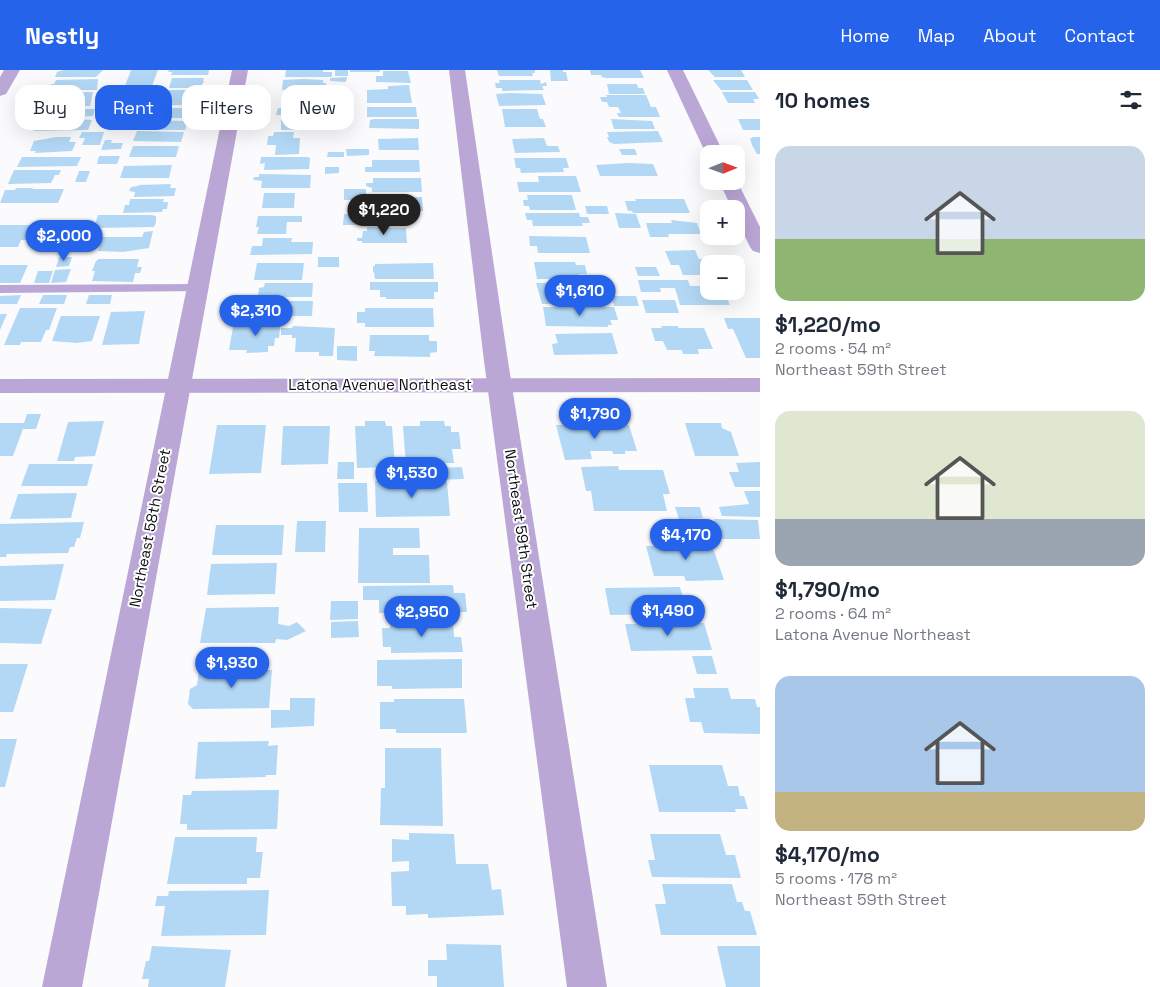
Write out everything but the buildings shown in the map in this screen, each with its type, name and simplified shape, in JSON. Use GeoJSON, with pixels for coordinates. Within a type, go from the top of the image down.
{"type":"FeatureCollection","features":[{"type":"Feature","properties":{"kind":"street"},"geometry":{"type":"LineString","coordinates":[[0,91],[12,70]]}},
{"type":"Feature","properties":{"kind":"street","name":"Northeast 58th Street"},"geometry":{"type":"LineString","coordinates":[[62,987],[240,70]]}},
{"type":"Feature","properties":{"kind":"street","name":"Northeast 59th Street"},"geometry":{"type":"LineString","coordinates":[[458,70],[587,987]]}},
{"type":"Feature","properties":{"kind":"street"},"geometry":{"type":"LineString","coordinates":[[675,70],[711,145]]}},
{"type":"Feature","properties":{"kind":"street"},"geometry":{"type":"LineString","coordinates":[[732,190],[760,247]]}},
{"type":"Feature","properties":{"kind":"street","name":"Latona Avenue Northeast"},"geometry":{"type":"LineString","coordinates":[[0,386],[760,385]]}},
{"type":"Feature","properties":{"kind":"lane"},"geometry":{"type":"LineString","coordinates":[[0,289],[198,288]]}}]}
